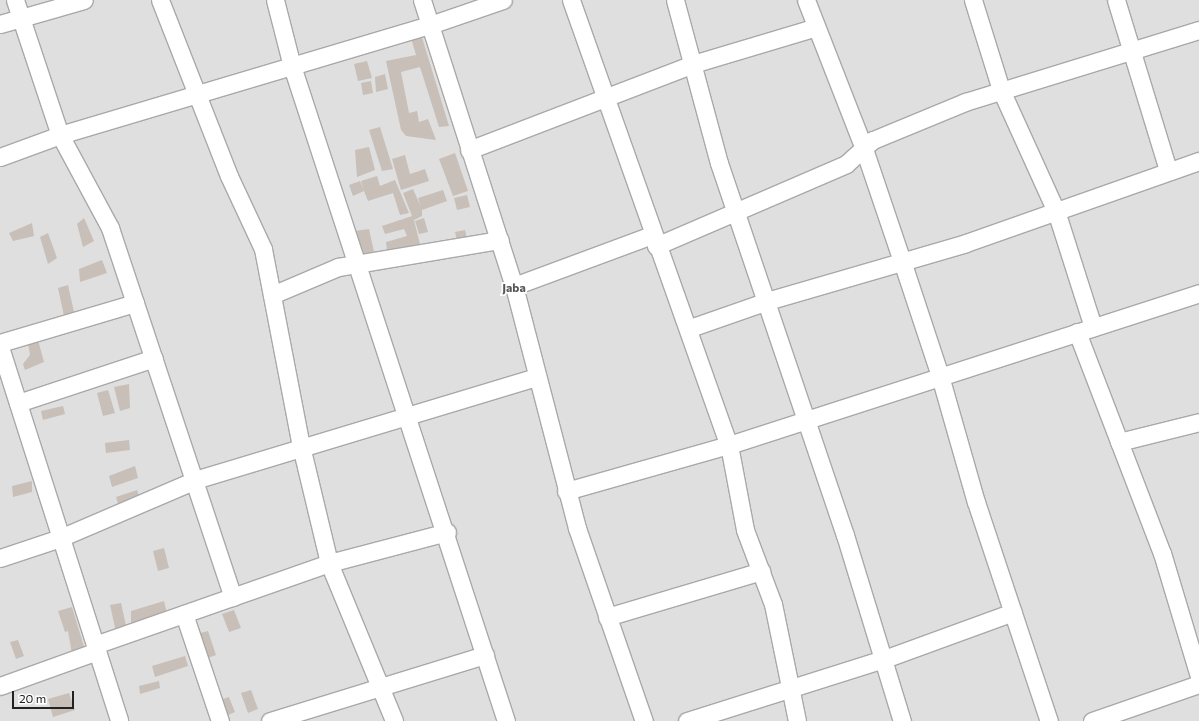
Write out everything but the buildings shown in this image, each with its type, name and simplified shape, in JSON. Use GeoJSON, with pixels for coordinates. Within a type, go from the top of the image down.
{"type":"FeatureCollection","features":[{"type":"Feature","properties":{"kind":"street"},"geometry":{"type":"LineString","coordinates":[[15,0],[60,135],[110,228],[233,598]]}},
{"type":"Feature","properties":{"kind":"street"},"geometry":{"type":"LineString","coordinates":[[0,24],[21,20],[84,0]]}},
{"type":"Feature","properties":{"kind":"street"},"geometry":{"type":"LineString","coordinates":[[160,0],[197,95],[263,249],[301,446],[329,563],[394,721]]}},
{"type":"Feature","properties":{"kind":"street"},"geometry":{"type":"LineString","coordinates":[[275,0],[292,66],[447,532],[506,721]]}},
{"type":"Feature","properties":{"kind":"street"},"geometry":{"type":"LineString","coordinates":[[422,0],[514,286],[566,491],[607,617],[644,721]]}},
{"type":"Feature","properties":{"kind":"street"},"geometry":{"type":"LineString","coordinates":[[0,157],[60,135],[430,25],[503,0]]}},
{"type":"Feature","properties":{"kind":"street"},"geometry":{"type":"LineString","coordinates":[[571,0],[654,240],[690,328],[729,445],[745,530],[773,604],[797,721]]}},
{"type":"Feature","properties":{"kind":"street"},"geometry":{"type":"LineString","coordinates":[[675,0],[734,210],[767,301],[884,659],[902,721]]}},
{"type":"Feature","properties":{"kind":"street"},"geometry":{"type":"LineString","coordinates":[[806,0],[863,146],[902,261],[940,376],[976,502],[1049,721]]}},
{"type":"Feature","properties":{"kind":"street"},"geometry":{"type":"LineString","coordinates":[[973,0],[1001,90],[1056,210],[1085,329],[1119,442],[1162,553],[1199,676]]}},
{"type":"Feature","properties":{"kind":"street"},"geometry":{"type":"LineString","coordinates":[[1116,0],[1129,51],[1168,170]]}},
{"type":"Feature","properties":{"kind":"street"},"geometry":{"type":"LineString","coordinates":[[469,150],[693,64],[816,27]]}},
{"type":"Feature","properties":{"kind":"street"},"geometry":{"type":"LineString","coordinates":[[514,286],[654,240],[734,210],[846,164],[863,146],[1001,90],[1199,30]]}},
{"type":"Feature","properties":{"kind":"street"},"geometry":{"type":"LineString","coordinates":[[690,328],[767,301],[902,261],[1056,210],[1168,170],[1198,164]]}},
{"type":"Feature","properties":{"kind":"street"},"geometry":{"type":"LineString","coordinates":[[272,295],[338,267],[500,240]]}},
{"type":"Feature","properties":{"kind":"street"},"geometry":{"type":"LineString","coordinates":[[566,491],[729,445],[1199,293]]}},
{"type":"Feature","properties":{"kind":"street"},"geometry":{"type":"LineString","coordinates":[[0,343],[135,303]]}},
{"type":"Feature","properties":{"kind":"street"},"geometry":{"type":"LineString","coordinates":[[0,347],[119,721]]}},
{"type":"Feature","properties":{"kind":"street"},"geometry":{"type":"LineString","coordinates":[[18,403],[154,358]]}},
{"type":"Feature","properties":{"kind":"street"},"geometry":{"type":"LineString","coordinates":[[0,558],[60,538],[195,480],[301,446],[536,377]]}},
{"type":"Feature","properties":{"kind":"street"},"geometry":{"type":"LineString","coordinates":[[1119,442],[1199,422]]}},
{"type":"Feature","properties":{"kind":"street"},"geometry":{"type":"LineString","coordinates":[[0,686],[184,614],[329,563],[447,532]]}},
{"type":"Feature","properties":{"kind":"street"},"geometry":{"type":"LineString","coordinates":[[607,617],[761,571]]}},
{"type":"Feature","properties":{"kind":"street"},"geometry":{"type":"LineString","coordinates":[[688,721],[789,687],[884,659],[1013,612]]}},
{"type":"Feature","properties":{"kind":"street"},"geometry":{"type":"LineString","coordinates":[[184,614],[220,721]]}},
{"type":"Feature","properties":{"kind":"street"},"geometry":{"type":"LineString","coordinates":[[270,721],[380,685],[485,655]]}},
{"type":"Feature","properties":{"kind":"street"},"geometry":{"type":"LineString","coordinates":[[1092,721],[1199,684]]}},
{"type":"Feature","properties":{"kind":"shaded area"},"geometry":{"type":"Polygon","coordinates":[[[0,0],[1199,0],[1199,721],[0,721],[0,0]]]}},
{"type":"Feature","properties":{"kind":"district","name":"Jaba"},"geometry":{"type":"Point","coordinates":[514,288]}}]}
